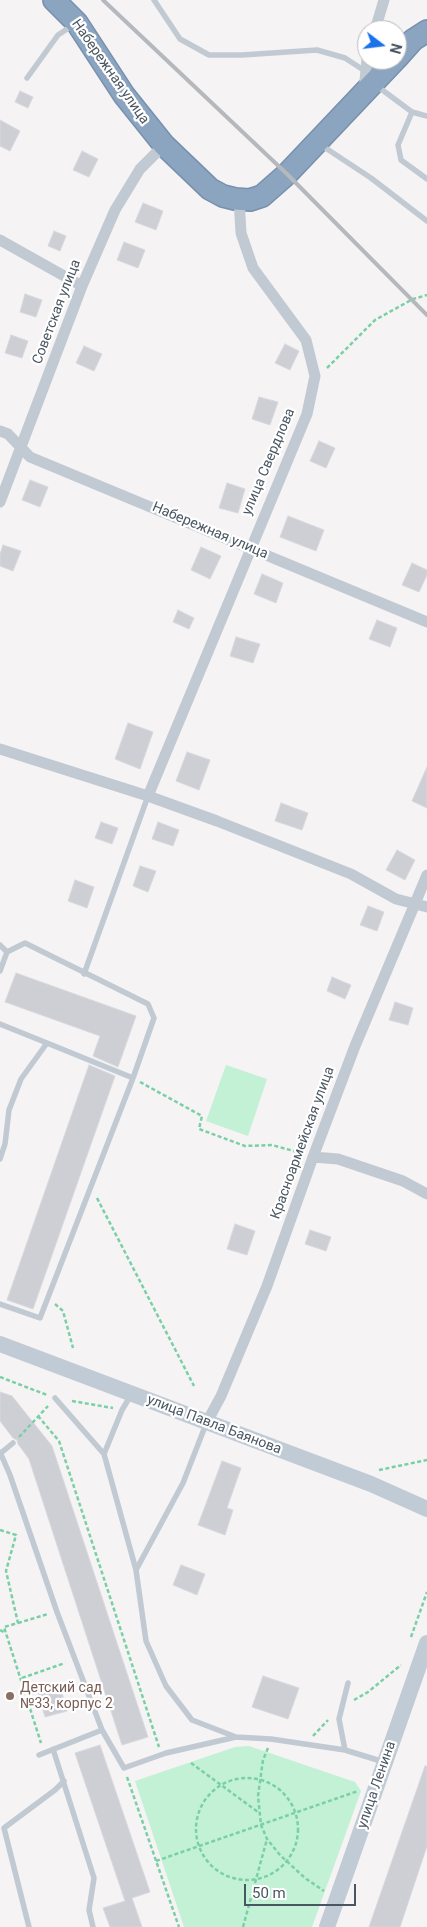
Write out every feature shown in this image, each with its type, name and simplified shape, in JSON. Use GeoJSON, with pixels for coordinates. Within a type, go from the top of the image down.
{"type":"FeatureCollection","features":[{"type":"Feature","properties":{"kind":"highway","name":"Набережная улица"},"geometry":{"type":"LineString","coordinates":[[54,0],[77,23],[124,95],[164,146],[210,189],[224,196],[239,199]]}},
{"type":"Feature","properties":{"kind":"highway"},"geometry":{"type":"LineString","coordinates":[[407,47],[413,40],[427,31]]}},
{"type":"Feature","properties":{"kind":"highway"},"geometry":{"type":"LineString","coordinates":[[239,199],[250,200],[262,196],[287,174],[317,143],[367,83],[383,70]]}},
{"type":"Feature","properties":{"kind":"main road","name":"улица Павла Баянова"},"geometry":{"type":"LineString","coordinates":[[0,1344],[371,1484],[427,1509]]}},
{"type":"Feature","properties":{"kind":"main road","name":"улица Ленина"},"geometry":{"type":"LineString","coordinates":[[327,1927],[427,1643]]}},
{"type":"Feature","properties":{"kind":"street"},"geometry":{"type":"LineString","coordinates":[[378,20],[384,0]]}},
{"type":"Feature","properties":{"kind":"street"},"geometry":{"type":"LineString","coordinates":[[367,70],[367,83]]}},
{"type":"Feature","properties":{"kind":"street","name":"Советская улица"},"geometry":{"type":"LineString","coordinates":[[0,502],[82,286],[115,210],[140,169],[164,146]]}},
{"type":"Feature","properties":{"kind":"street","name":"улица Свердлова"},"geometry":{"type":"LineString","coordinates":[[148,796],[306,414],[314,376],[306,340],[253,268],[241,233],[239,199]]}},
{"type":"Feature","properties":{"kind":"street"},"geometry":{"type":"LineString","coordinates":[[0,240],[82,286]]}},
{"type":"Feature","properties":{"kind":"street","name":"Набережная улица"},"geometry":{"type":"LineString","coordinates":[[0,431],[8,434],[30,456],[427,622]]}},
{"type":"Feature","properties":{"kind":"street"},"geometry":{"type":"LineString","coordinates":[[0,749],[148,796],[217,821],[351,874],[396,899],[427,907]]}},
{"type":"Feature","properties":{"kind":"street","name":"Красноармейская улица"},"geometry":{"type":"LineString","coordinates":[[207,1422],[221,1396],[267,1286],[355,1046],[427,875]]}},
{"type":"Feature","properties":{"kind":"street"},"geometry":{"type":"LineString","coordinates":[[313,1157],[338,1159],[403,1181],[427,1194]]}},
{"type":"Feature","properties":{"kind":"lane"},"geometry":{"type":"LineString","coordinates":[[154,0],[180,39],[209,55],[242,55],[317,50],[345,58],[367,83],[412,112],[427,116]]}},
{"type":"Feature","properties":{"kind":"lane"},"geometry":{"type":"LineString","coordinates":[[27,78],[58,35],[77,23]]}},
{"type":"Feature","properties":{"kind":"lane"},"geometry":{"type":"LineString","coordinates":[[412,112],[398,145],[401,160],[427,179]]}},
{"type":"Feature","properties":{"kind":"lane"},"geometry":{"type":"LineString","coordinates":[[317,143],[371,178],[427,221]]}},
{"type":"Feature","properties":{"kind":"lane"},"geometry":{"type":"LineString","coordinates":[[84,974],[148,796]]}},
{"type":"Feature","properties":{"kind":"lane"},"geometry":{"type":"LineString","coordinates":[[0,971],[7,952],[25,943],[84,974],[148,1004],[154,1018],[133,1078],[40,1318],[0,1304]]}},
{"type":"Feature","properties":{"kind":"lane"},"geometry":{"type":"LineString","coordinates":[[0,945],[7,952]]}},
{"type":"Feature","properties":{"kind":"lane"},"geometry":{"type":"LineString","coordinates":[[0,1024],[133,1078]]}},
{"type":"Feature","properties":{"kind":"lane"},"geometry":{"type":"LineString","coordinates":[[0,1159],[6,1144],[10,1110],[21,1079],[47,1043]]}},
{"type":"Feature","properties":{"kind":"lane"},"geometry":{"type":"LineString","coordinates":[[104,1454],[122,1410],[132,1393]]}},
{"type":"Feature","properties":{"kind":"lane"},"geometry":{"type":"LineString","coordinates":[[55,1398],[104,1454],[136,1570],[146,1641],[166,1686],[192,1720],[236,1737]]}},
{"type":"Feature","properties":{"kind":"lane"},"geometry":{"type":"LineString","coordinates":[[136,1570],[183,1483],[207,1422]]}},
{"type":"Feature","properties":{"kind":"lane"},"geometry":{"type":"LineString","coordinates":[[13,1443],[0,1452],[10,1475],[57,1612],[102,1730],[124,1768],[162,1755],[236,1737],[271,1739],[345,1750],[384,1762]]}},
{"type":"Feature","properties":{"kind":"lane"},"geometry":{"type":"LineString","coordinates":[[345,1750],[339,1719],[348,1683]]}},
{"type":"Feature","properties":{"kind":"lane"},"geometry":{"type":"LineString","coordinates":[[41,1754],[102,1730]]}},
{"type":"Feature","properties":{"kind":"lane"},"geometry":{"type":"LineString","coordinates":[[53,1749],[94,1878],[89,1910],[93,1927]]}},
{"type":"Feature","properties":{"kind":"lane"},"geometry":{"type":"LineString","coordinates":[[29,1927],[4,1828],[55,1790],[64,1781]]}},
{"type":"Feature","properties":{"kind":"path"},"geometry":{"type":"LineString","coordinates":[[314,376],[332,365],[375,320],[413,299],[427,295]]}},
{"type":"Feature","properties":{"kind":"path"},"geometry":{"type":"LineString","coordinates":[[133,1078],[202,1116],[199,1129],[245,1146],[272,1145],[313,1157]]}},
{"type":"Feature","properties":{"kind":"path"},"geometry":{"type":"LineString","coordinates":[[90,1186],[194,1386]]}},
{"type":"Feature","properties":{"kind":"path"},"geometry":{"type":"LineString","coordinates":[[48,1298],[63,1311],[74,1348]]}},
{"type":"Feature","properties":{"kind":"path"},"geometry":{"type":"LineString","coordinates":[[13,1443],[38,1416],[59,1442],[162,1755]]}},
{"type":"Feature","properties":{"kind":"path"},"geometry":{"type":"LineString","coordinates":[[372,1471],[427,1460]]}},
{"type":"Feature","properties":{"kind":"path"},"geometry":{"type":"LineString","coordinates":[[0,1530],[16,1535],[6,1571],[18,1623]]}},
{"type":"Feature","properties":{"kind":"path"},"geometry":{"type":"LineString","coordinates":[[41,1754],[22,1678],[4,1627],[57,1612]]}},
{"type":"Feature","properties":{"kind":"path"},"geometry":{"type":"LineString","coordinates":[[0,1630],[6,1633]]}},
{"type":"Feature","properties":{"kind":"path"},"geometry":{"type":"LineString","coordinates":[[22,1678],[75,1660]]}},
{"type":"Feature","properties":{"kind":"path"},"geometry":{"type":"LineString","coordinates":[[271,1739],[263,1760],[258,1796],[261,1825],[267,1838],[287,1861],[326,1893]]}},
{"type":"Feature","properties":{"kind":"path"},"geometry":{"type":"LineString","coordinates":[[191,1763],[259,1813]]}},
{"type":"Feature","properties":{"kind":"path"},"geometry":{"type":"LineString","coordinates":[[124,1768],[178,1927]]}},
{"type":"Feature","properties":{"kind":"path"},"geometry":{"type":"LineString","coordinates":[[240,1778],[260,1779],[275,1786],[288,1798],[296,1813],[298,1830],[295,1846],[287,1861],[273,1874],[256,1880],[238,1880],[220,1874],[207,1862],[198,1846],[195,1829],[198,1811],[207,1796],[221,1785],[240,1778]]}},
{"type":"Feature","properties":{"kind":"path"},"geometry":{"type":"LineString","coordinates":[[156,1861],[362,1790]]}},
{"type":"Feature","properties":{"kind":"path"},"geometry":{"type":"LineString","coordinates":[[243,1927],[267,1838]]}},
{"type":"Feature","properties":{"kind":"green space"},"geometry":{"type":"Polygon","coordinates":[[[226,1065],[267,1079],[248,1136],[206,1121],[226,1065]]]}},
{"type":"Feature","properties":{"kind":"green space"},"geometry":{"type":"Polygon","coordinates":[[[249,1746],[355,1782],[361,1791],[312,1927],[184,1927],[135,1781],[235,1747],[249,1746]]]}},
{"type":"Feature","properties":{"kind":"building"},"geometry":{"type":"Polygon","coordinates":[[[20,91],[33,97],[28,108],[15,102],[20,91]]]}},
{"type":"Feature","properties":{"kind":"building"},"geometry":{"type":"Polygon","coordinates":[[[0,120],[20,131],[10,151],[0,146],[0,120]]]}},
{"type":"Feature","properties":{"kind":"building"},"geometry":{"type":"Polygon","coordinates":[[[82,151],[98,159],[89,177],[73,170],[82,151]]]}},
{"type":"Feature","properties":{"kind":"building"},"geometry":{"type":"Polygon","coordinates":[[[143,203],[163,211],[156,230],[135,222],[143,203]]]}},
{"type":"Feature","properties":{"kind":"building"},"geometry":{"type":"Polygon","coordinates":[[[54,231],[66,236],[60,251],[48,246],[54,231]]]}},
{"type":"Feature","properties":{"kind":"building"},"geometry":{"type":"Polygon","coordinates":[[[124,242],[145,250],[138,268],[117,260],[124,242]]]}},
{"type":"Feature","properties":{"kind":"building"},"geometry":{"type":"Polygon","coordinates":[[[25,294],[42,300],[36,317],[20,312],[25,294]]]}},
{"type":"Feature","properties":{"kind":"building"},"geometry":{"type":"Polygon","coordinates":[[[11,335],[28,341],[22,358],[5,353],[11,335]]]}},
{"type":"Feature","properties":{"kind":"building"},"geometry":{"type":"Polygon","coordinates":[[[285,344],[299,351],[290,370],[275,363],[285,344]]]}},
{"type":"Feature","properties":{"kind":"building"},"geometry":{"type":"Polygon","coordinates":[[[84,346],[102,354],[94,371],[76,363],[84,346]]]}},
{"type":"Feature","properties":{"kind":"building"},"geometry":{"type":"Polygon","coordinates":[[[259,397],[278,402],[270,425],[252,419],[259,397]]]}},
{"type":"Feature","properties":{"kind":"building"},"geometry":{"type":"Polygon","coordinates":[[[319,441],[335,448],[326,468],[310,461],[319,441]]]}},
{"type":"Feature","properties":{"kind":"building"},"geometry":{"type":"Polygon","coordinates":[[[30,480],[48,487],[40,507],[22,500],[30,480]]]}},
{"type":"Feature","properties":{"kind":"building"},"geometry":{"type":"Polygon","coordinates":[[[227,483],[245,489],[238,513],[219,508],[227,483]]]}},
{"type":"Feature","properties":{"kind":"building"},"geometry":{"type":"Polygon","coordinates":[[[288,516],[324,530],[316,551],[280,537],[288,516]]]}},
{"type":"Feature","properties":{"kind":"building"},"geometry":{"type":"Polygon","coordinates":[[[3,545],[21,551],[13,571],[0,566],[0,554],[3,545]]]}},
{"type":"Feature","properties":{"kind":"building"},"geometry":{"type":"Polygon","coordinates":[[[201,547],[221,556],[210,579],[191,570],[201,547]]]}},
{"type":"Feature","properties":{"kind":"building"},"geometry":{"type":"Polygon","coordinates":[[[412,563],[427,570],[427,575],[419,592],[402,585],[412,563]]]}},
{"type":"Feature","properties":{"kind":"building"},"geometry":{"type":"Polygon","coordinates":[[[262,574],[283,583],[276,603],[254,594],[262,574]]]}},
{"type":"Feature","properties":{"kind":"building"},"geometry":{"type":"Polygon","coordinates":[[[178,610],[194,618],[189,629],[173,622],[178,610]]]}},
{"type":"Feature","properties":{"kind":"building"},"geometry":{"type":"Polygon","coordinates":[[[377,620],[397,628],[390,647],[369,639],[377,620]]]}},
{"type":"Feature","properties":{"kind":"building"},"geometry":{"type":"Polygon","coordinates":[[[236,637],[260,644],[253,663],[230,656],[236,637]]]}},
{"type":"Feature","properties":{"kind":"building"},"geometry":{"type":"Polygon","coordinates":[[[128,723],[153,732],[140,769],[115,759],[128,723]]]}},
{"type":"Feature","properties":{"kind":"building"},"geometry":{"type":"Polygon","coordinates":[[[187,752],[210,760],[199,790],[176,781],[187,752]]]}},
{"type":"Feature","properties":{"kind":"building"},"geometry":{"type":"Polygon","coordinates":[[[427,767],[427,808],[412,801],[427,767]]]}},
{"type":"Feature","properties":{"kind":"building"},"geometry":{"type":"Polygon","coordinates":[[[281,803],[308,813],[302,830],[275,821],[281,803]]]}},
{"type":"Feature","properties":{"kind":"building"},"geometry":{"type":"Polygon","coordinates":[[[101,822],[118,828],[112,844],[95,838],[101,822]]]}},
{"type":"Feature","properties":{"kind":"building"},"geometry":{"type":"Polygon","coordinates":[[[158,822],[179,830],[173,846],[152,839],[158,822]]]}},
{"type":"Feature","properties":{"kind":"building"},"geometry":{"type":"Polygon","coordinates":[[[397,850],[415,860],[405,880],[386,870],[397,850]]]}},
{"type":"Feature","properties":{"kind":"building"},"geometry":{"type":"Polygon","coordinates":[[[140,866],[156,871],[148,892],[133,886],[140,866]]]}},
{"type":"Feature","properties":{"kind":"building"},"geometry":{"type":"Polygon","coordinates":[[[75,880],[94,887],[87,908],[68,901],[75,880]]]}},
{"type":"Feature","properties":{"kind":"building"},"geometry":{"type":"Polygon","coordinates":[[[368,906],[384,912],[377,931],[360,925],[368,906]]]}},
{"type":"Feature","properties":{"kind":"building"},"geometry":{"type":"Polygon","coordinates":[[[16,973],[136,1016],[118,1067],[93,1056],[100,1036],[5,1002],[16,973]]]}},
{"type":"Feature","properties":{"kind":"building"},"geometry":{"type":"Polygon","coordinates":[[[332,977],[351,985],[345,999],[327,991],[332,977]]]}},
{"type":"Feature","properties":{"kind":"building"},"geometry":{"type":"Polygon","coordinates":[[[395,1002],[413,1008],[408,1025],[389,1020],[395,1002]]]}},
{"type":"Feature","properties":{"kind":"building"},"geometry":{"type":"Polygon","coordinates":[[[89,1065],[115,1076],[33,1309],[7,1300],[89,1065]]]}},
{"type":"Feature","properties":{"kind":"building"},"geometry":{"type":"Polygon","coordinates":[[[235,1224],[255,1231],[247,1255],[227,1249],[235,1224]]]}},
{"type":"Feature","properties":{"kind":"building"},"geometry":{"type":"Polygon","coordinates":[[[310,1230],[331,1237],[326,1251],[305,1244],[310,1230]]]}},
{"type":"Feature","properties":{"kind":"building"},"geometry":{"type":"Polygon","coordinates":[[[0,1392],[12,1396],[52,1446],[148,1737],[122,1745],[29,1459],[17,1440],[13,1438],[0,1421],[0,1392]]]}},
{"type":"Feature","properties":{"kind":"building"},"geometry":{"type":"Polygon","coordinates":[[[222,1461],[241,1468],[227,1508],[233,1510],[225,1535],[198,1525],[222,1461]]]}},
{"type":"Feature","properties":{"kind":"building"},"geometry":{"type":"Polygon","coordinates":[[[181,1565],[205,1574],[197,1595],[173,1585],[181,1565]]]}},
{"type":"Feature","properties":{"kind":"building"},"geometry":{"type":"Polygon","coordinates":[[[263,1676],[299,1688],[288,1719],[252,1707],[263,1676]]]}},
{"type":"Feature","properties":{"kind":"building"},"geometry":{"type":"Polygon","coordinates":[[[60,1686],[67,1711],[45,1717],[38,1693],[60,1686]]]}},
{"type":"Feature","properties":{"kind":"building"},"geometry":{"type":"Polygon","coordinates":[[[100,1745],[150,1892],[132,1898],[142,1927],[110,1927],[103,1908],[125,1901],[75,1753],[100,1745]]]}},
{"type":"Feature","properties":{"kind":"building"},"geometry":{"type":"Polygon","coordinates":[[[425,1766],[427,1766],[427,1846],[400,1927],[369,1927],[425,1766]]]}},
{"type":"Feature","properties":{"kind":"railway"},"geometry":{"type":"LineString","coordinates":[[103,0],[287,174],[427,315]]}},
{"type":"Feature","properties":{"kind":"place","name":"Детский сад №33, корпус 2"},"geometry":{"type":"Point","coordinates":[10,1696]}}]}
